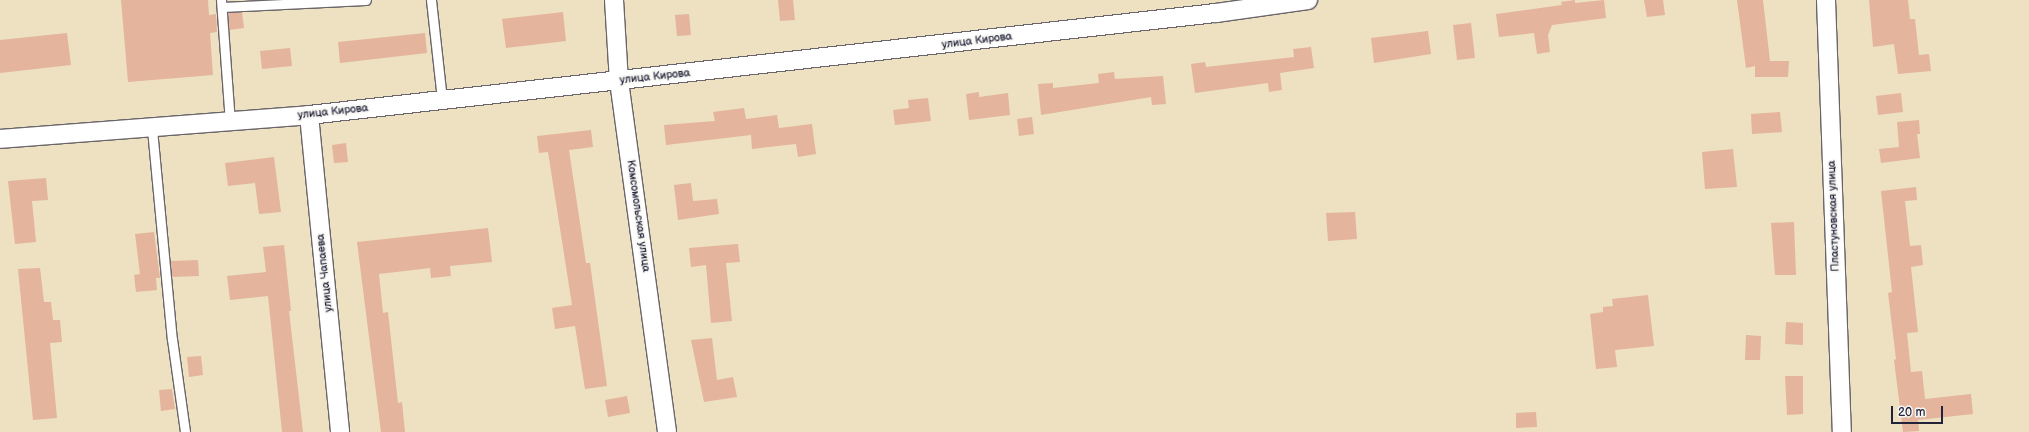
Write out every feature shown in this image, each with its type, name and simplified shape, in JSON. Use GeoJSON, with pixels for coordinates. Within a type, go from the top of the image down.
{"type":"FeatureCollection","features":[{"type":"Feature","properties":{"kind":"street","name":"Комсомольская улица"},"geometry":{"type":"LineString","coordinates":[[614,0],[619,81],[667,432]]}},
{"type":"Feature","properties":{"kind":"street","name":"улица Кирова"},"geometry":{"type":"LineString","coordinates":[[0,139],[152,129],[309,115],[1216,13],[1308,0]]}},
{"type":"Feature","properties":{"kind":"street","name":"Пластуновская улица"},"geometry":{"type":"LineString","coordinates":[[1826,0],[1842,432]]}},
{"type":"Feature","properties":{"kind":"street","name":"улица Чапаева"},"geometry":{"type":"LineString","coordinates":[[309,115],[340,432]]}},
{"type":"Feature","properties":{"kind":"lane"},"geometry":{"type":"LineString","coordinates":[[230,122],[221,3],[366,0]]}},
{"type":"Feature","properties":{"kind":"lane"},"geometry":{"type":"LineString","coordinates":[[431,0],[442,99]]}},
{"type":"Feature","properties":{"kind":"lane"},"geometry":{"type":"LineString","coordinates":[[152,129],[172,339],[185,432]]}},
{"type":"Feature","properties":{"kind":"building"},"geometry":{"type":"Polygon","coordinates":[[[121,0],[208,0],[209,15],[216,14],[217,32],[210,33],[213,75],[128,82],[121,0]]]}},
{"type":"Feature","properties":{"kind":"building"},"geometry":{"type":"Polygon","coordinates":[[[778,0],[793,0],[795,20],[780,21],[778,0]]]}},
{"type":"Feature","properties":{"kind":"building"},"geometry":{"type":"Polygon","coordinates":[[[1575,0],[1575,3],[1604,0],[1606,18],[1552,25],[1548,35],[1550,52],[1537,54],[1534,33],[1499,37],[1496,14],[1562,5],[1561,2],[1575,0]]]}},
{"type":"Feature","properties":{"kind":"building"},"geometry":{"type":"Polygon","coordinates":[[[1644,0],[1663,0],[1665,15],[1647,17],[1644,0]]]}},
{"type":"Feature","properties":{"kind":"building"},"geometry":{"type":"Polygon","coordinates":[[[1737,0],[1763,0],[1770,61],[1789,61],[1788,77],[1755,77],[1755,66],[1746,68],[1737,0]]]}},
{"type":"Feature","properties":{"kind":"building"},"geometry":{"type":"Polygon","coordinates":[[[1869,0],[1908,0],[1910,19],[1915,19],[1919,55],[1929,54],[1931,71],[1898,74],[1894,44],[1873,47],[1869,0]]]}},
{"type":"Feature","properties":{"kind":"building"},"geometry":{"type":"Polygon","coordinates":[[[242,12],[244,28],[229,30],[228,13],[242,12]]]}},
{"type":"Feature","properties":{"kind":"building"},"geometry":{"type":"Polygon","coordinates":[[[563,12],[566,41],[506,48],[502,19],[563,12]]]}},
{"type":"Feature","properties":{"kind":"building"},"geometry":{"type":"Polygon","coordinates":[[[689,14],[691,35],[677,36],[675,15],[689,14]]]}},
{"type":"Feature","properties":{"kind":"building"},"geometry":{"type":"Polygon","coordinates":[[[1471,23],[1475,58],[1457,60],[1453,25],[1471,23]]]}},
{"type":"Feature","properties":{"kind":"building"},"geometry":{"type":"Polygon","coordinates":[[[1428,31],[1431,54],[1374,63],[1371,38],[1428,31]]]}},
{"type":"Feature","properties":{"kind":"building"},"geometry":{"type":"Polygon","coordinates":[[[67,33],[71,65],[0,73],[0,40],[67,33]]]}},
{"type":"Feature","properties":{"kind":"building"},"geometry":{"type":"Polygon","coordinates":[[[425,33],[427,53],[340,63],[338,42],[425,33]]]}},
{"type":"Feature","properties":{"kind":"building"},"geometry":{"type":"Polygon","coordinates":[[[1311,47],[1314,68],[1280,73],[1282,90],[1269,92],[1268,83],[1195,93],[1191,64],[1205,62],[1206,67],[1294,57],[1293,49],[1311,47]]]}},
{"type":"Feature","properties":{"kind":"building"},"geometry":{"type":"Polygon","coordinates":[[[290,48],[292,66],[262,69],[260,51],[290,48]]]}},
{"type":"Feature","properties":{"kind":"building"},"geometry":{"type":"Polygon","coordinates":[[[1114,72],[1115,79],[1163,76],[1166,104],[1152,105],[1151,97],[1041,115],[1038,84],[1053,83],[1053,88],[1099,83],[1098,74],[1114,72]]]}},
{"type":"Feature","properties":{"kind":"building"},"geometry":{"type":"Polygon","coordinates":[[[979,92],[979,97],[1008,93],[1010,115],[969,120],[966,94],[979,92]]]}},
{"type":"Feature","properties":{"kind":"building"},"geometry":{"type":"Polygon","coordinates":[[[1901,93],[1903,112],[1878,115],[1876,96],[1901,93]]]}},
{"type":"Feature","properties":{"kind":"building"},"geometry":{"type":"Polygon","coordinates":[[[928,98],[931,121],[895,125],[893,110],[909,108],[908,100],[928,98]]]}},
{"type":"Feature","properties":{"kind":"building"},"geometry":{"type":"Polygon","coordinates":[[[744,108],[746,119],[777,115],[779,128],[812,124],[816,154],[798,157],[796,144],[752,149],[751,135],[666,145],[664,125],[715,121],[713,112],[744,108]]]}},
{"type":"Feature","properties":{"kind":"building"},"geometry":{"type":"Polygon","coordinates":[[[1780,112],[1782,132],[1752,134],[1751,114],[1780,112]]]}},
{"type":"Feature","properties":{"kind":"building"},"geometry":{"type":"Polygon","coordinates":[[[1032,117],[1034,134],[1019,136],[1017,119],[1032,117]]]}},
{"type":"Feature","properties":{"kind":"building"},"geometry":{"type":"Polygon","coordinates":[[[1919,120],[1920,134],[1917,134],[1920,158],[1881,163],[1879,149],[1899,147],[1897,122],[1919,120]]]}},
{"type":"Feature","properties":{"kind":"building"},"geometry":{"type":"Polygon","coordinates":[[[591,130],[593,147],[569,150],[586,263],[590,263],[607,386],[585,389],[575,326],[555,329],[552,308],[572,305],[548,152],[539,153],[537,136],[591,130]]]}},
{"type":"Feature","properties":{"kind":"building"},"geometry":{"type":"Polygon","coordinates":[[[346,143],[348,162],[334,163],[332,145],[346,143]]]}},
{"type":"Feature","properties":{"kind":"building"},"geometry":{"type":"Polygon","coordinates":[[[1733,149],[1737,187],[1705,189],[1702,152],[1733,149]]]}},
{"type":"Feature","properties":{"kind":"building"},"geometry":{"type":"Polygon","coordinates":[[[274,157],[281,212],[259,214],[255,183],[228,186],[225,163],[274,157]]]}},
{"type":"Feature","properties":{"kind":"building"},"geometry":{"type":"Polygon","coordinates":[[[46,178],[48,200],[32,201],[36,242],[15,244],[8,181],[46,178]]]}},
{"type":"Feature","properties":{"kind":"building"},"geometry":{"type":"Polygon","coordinates":[[[691,183],[693,201],[717,199],[719,214],[678,220],[674,185],[691,183]]]}},
{"type":"Feature","properties":{"kind":"building"},"geometry":{"type":"Polygon","coordinates":[[[1916,187],[1917,200],[1905,201],[1910,246],[1921,245],[1923,265],[1911,267],[1918,332],[1907,333],[1911,372],[1922,371],[1925,399],[1971,394],[1973,414],[1918,420],[1919,431],[1903,432],[1894,360],[1896,359],[1888,293],[1892,292],[1881,191],[1916,187]]]}},
{"type":"Feature","properties":{"kind":"building"},"geometry":{"type":"Polygon","coordinates":[[[1355,212],[1357,239],[1328,241],[1326,213],[1355,212]]]}},
{"type":"Feature","properties":{"kind":"building"},"geometry":{"type":"Polygon","coordinates":[[[1794,222],[1796,275],[1775,275],[1771,223],[1794,222]]]}},
{"type":"Feature","properties":{"kind":"building"},"geometry":{"type":"Polygon","coordinates":[[[488,228],[492,262],[450,266],[451,276],[431,278],[430,268],[379,274],[383,313],[388,312],[398,403],[402,402],[405,432],[381,432],[357,242],[488,228]]]}},
{"type":"Feature","properties":{"kind":"building"},"geometry":{"type":"Polygon","coordinates":[[[154,232],[160,278],[156,278],[157,290],[136,292],[134,275],[140,274],[135,234],[154,232]]]}},
{"type":"Feature","properties":{"kind":"building"},"geometry":{"type":"Polygon","coordinates":[[[738,244],[740,262],[726,263],[732,321],[711,323],[706,265],[691,267],[689,248],[738,244]]]}},
{"type":"Feature","properties":{"kind":"building"},"geometry":{"type":"Polygon","coordinates":[[[284,245],[291,311],[289,311],[303,432],[282,432],[268,296],[230,300],[227,276],[266,272],[263,247],[284,245]]]}},
{"type":"Feature","properties":{"kind":"building"},"geometry":{"type":"Polygon","coordinates":[[[198,260],[199,276],[172,277],[171,261],[198,260]]]}},
{"type":"Feature","properties":{"kind":"building"},"geometry":{"type":"Polygon","coordinates":[[[40,268],[44,302],[51,302],[53,320],[60,320],[62,342],[50,343],[57,418],[33,420],[18,269],[40,268]]]}},
{"type":"Feature","properties":{"kind":"building"},"geometry":{"type":"Polygon","coordinates":[[[1648,295],[1654,346],[1615,350],[1617,367],[1596,369],[1590,314],[1603,312],[1603,307],[1613,306],[1612,299],[1648,295]]]}},
{"type":"Feature","properties":{"kind":"building"},"geometry":{"type":"Polygon","coordinates":[[[1786,322],[1803,323],[1803,345],[1785,344],[1786,322]]]}},
{"type":"Feature","properties":{"kind":"building"},"geometry":{"type":"Polygon","coordinates":[[[1746,335],[1761,336],[1760,360],[1745,360],[1746,335]]]}},
{"type":"Feature","properties":{"kind":"building"},"geometry":{"type":"Polygon","coordinates":[[[712,338],[717,380],[733,377],[737,397],[704,402],[691,340],[712,338]]]}},
{"type":"Feature","properties":{"kind":"building"},"geometry":{"type":"Polygon","coordinates":[[[201,356],[203,375],[189,377],[187,357],[201,356]]]}},
{"type":"Feature","properties":{"kind":"building"},"geometry":{"type":"Polygon","coordinates":[[[1785,376],[1803,376],[1803,414],[1787,415],[1785,376]]]}},
{"type":"Feature","properties":{"kind":"building"},"geometry":{"type":"Polygon","coordinates":[[[172,389],[175,409],[161,411],[159,390],[172,389]]]}},
{"type":"Feature","properties":{"kind":"building"},"geometry":{"type":"Polygon","coordinates":[[[627,396],[630,413],[608,417],[605,400],[627,396]]]}},
{"type":"Feature","properties":{"kind":"building"},"geometry":{"type":"Polygon","coordinates":[[[1536,412],[1537,427],[1516,428],[1516,413],[1536,412]]]}}]}
